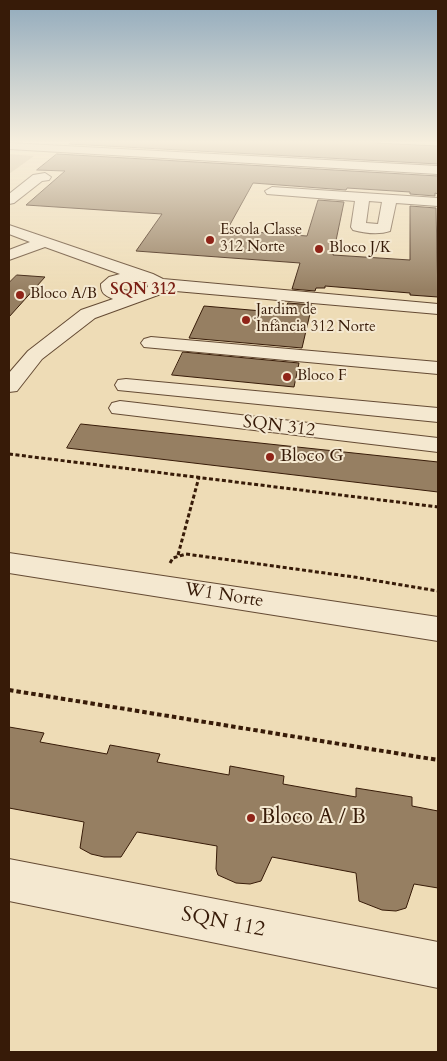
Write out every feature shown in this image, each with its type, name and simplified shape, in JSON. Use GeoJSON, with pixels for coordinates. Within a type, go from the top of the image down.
{"type":"FeatureCollection","features":[{"type":"Feature","properties":{"kind":"street"},"geometry":{"type":"LineString","coordinates":[[9,200],[22,191]]}},
{"type":"Feature","properties":{"kind":"street"},"geometry":{"type":"LineString","coordinates":[[272,191],[438,202]]}},
{"type":"Feature","properties":{"kind":"street"},"geometry":{"type":"LineString","coordinates":[[362,196],[358,227],[364,229],[383,230],[385,228],[390,198]]}},
{"type":"Feature","properties":{"kind":"street"},"geometry":{"type":"LineString","coordinates":[[9,229],[104,262],[147,288]]}},
{"type":"Feature","properties":{"kind":"street"},"geometry":{"type":"LineString","coordinates":[[9,255],[43,242]]}},
{"type":"Feature","properties":{"kind":"street"},"geometry":{"type":"LineString","coordinates":[[104,262],[110,285],[114,293],[120,296],[147,288],[213,289],[438,309]]}},
{"type":"Feature","properties":{"kind":"street"},"geometry":{"type":"LineString","coordinates":[[88,314],[110,285]]}},
{"type":"Feature","properties":{"kind":"street"},"geometry":{"type":"LineString","coordinates":[[9,386],[36,355],[88,314],[147,288]]}},
{"type":"Feature","properties":{"kind":"street"},"geometry":{"type":"LineString","coordinates":[[152,343],[438,368]]}},
{"type":"Feature","properties":{"kind":"street","name":"SQN 312"},"geometry":{"type":"LineString","coordinates":[[126,385],[438,415]]}},
{"type":"Feature","properties":{"kind":"street","name":"SQN 312"},"geometry":{"type":"LineString","coordinates":[[120,408],[438,445]]}},
{"type":"Feature","properties":{"kind":"street","name":"W1 Norte"},"geometry":{"type":"LineString","coordinates":[[9,563],[438,629]]}},
{"type":"Feature","properties":{"kind":"street","name":"SQN 112"},"geometry":{"type":"LineString","coordinates":[[9,880],[438,965]]}},
{"type":"Feature","properties":{"kind":"path"},"geometry":{"type":"LineString","coordinates":[[9,454],[438,507]]}},
{"type":"Feature","properties":{"kind":"path"},"geometry":{"type":"LineString","coordinates":[[178,555],[199,477]]}},
{"type":"Feature","properties":{"kind":"path"},"geometry":{"type":"LineString","coordinates":[[162,565],[169,563],[172,558],[178,555],[186,554],[354,577],[438,591]]}},
{"type":"Feature","properties":{"kind":"path"},"geometry":{"type":"LineString","coordinates":[[9,690],[438,760]]}},
{"type":"Feature","properties":{"kind":"building"},"geometry":{"type":"Polygon","coordinates":[[[43,191],[249,191],[227,230],[307,236],[318,200],[344,202],[333,255],[410,260],[410,206],[436,208],[438,297],[325,286],[325,288],[316,288],[315,291],[292,289],[300,263],[136,251],[162,214],[26,205],[43,191]]]}},
{"type":"Feature","properties":{"kind":"building"},"geometry":{"type":"Polygon","coordinates":[[[387,191],[438,191],[438,194],[435,193],[435,196],[410,194],[410,192],[387,191]]]}},
{"type":"Feature","properties":{"kind":"building","name":"Bloco A/B"},"geometry":{"type":"Polygon","coordinates":[[[17,275],[45,277],[9,317],[9,283],[17,275]]]}},
{"type":"Feature","properties":{"kind":"building","name":"Jardim de Infância 312 Norte"},"geometry":{"type":"Polygon","coordinates":[[[288,303],[312,305],[302,348],[189,338],[204,306],[285,313],[288,303]]]}},
{"type":"Feature","properties":{"kind":"building"},"geometry":{"type":"Polygon","coordinates":[[[183,352],[299,363],[294,387],[172,375],[183,352]]]}},
{"type":"Feature","properties":{"kind":"building","name":"Bloco G"},"geometry":{"type":"Polygon","coordinates":[[[81,424],[438,462],[438,492],[67,448],[81,424]]]}},
{"type":"Feature","properties":{"kind":"building","name":"Bloco A / B"},"geometry":{"type":"Polygon","coordinates":[[[9,727],[44,733],[40,742],[107,754],[110,745],[160,754],[157,762],[229,775],[230,766],[284,776],[283,784],[356,797],[356,788],[412,797],[412,806],[438,811],[438,888],[414,884],[406,908],[396,911],[382,910],[359,901],[356,873],[272,857],[261,881],[250,884],[236,883],[218,875],[216,869],[217,846],[137,832],[121,857],[104,857],[91,854],[80,848],[84,822],[9,808],[9,727]]]}},
{"type":"Feature","properties":{"kind":"place","name":"Escola Classe 312 Norte"},"geometry":{"type":"Point","coordinates":[210,240]}},
{"type":"Feature","properties":{"kind":"place","name":"Bloco J/K"},"geometry":{"type":"Point","coordinates":[319,249]}},
{"type":"Feature","properties":{"kind":"place","name":"Bloco A/B"},"geometry":{"type":"Point","coordinates":[20,295]}},
{"type":"Feature","properties":{"kind":"place","name":"Jardim de Infância 312 Norte"},"geometry":{"type":"Point","coordinates":[246,320]}},
{"type":"Feature","properties":{"kind":"place","name":"Bloco F"},"geometry":{"type":"Point","coordinates":[287,377]}},
{"type":"Feature","properties":{"kind":"place","name":"Bloco G"},"geometry":{"type":"Point","coordinates":[270,457]}},
{"type":"Feature","properties":{"kind":"place","name":"Bloco A / B"},"geometry":{"type":"Point","coordinates":[251,818]}},
{"type":"Feature","properties":{"kind":"district","name":"SQN 312"},"geometry":{"type":"Point","coordinates":[143,290]}}]}
